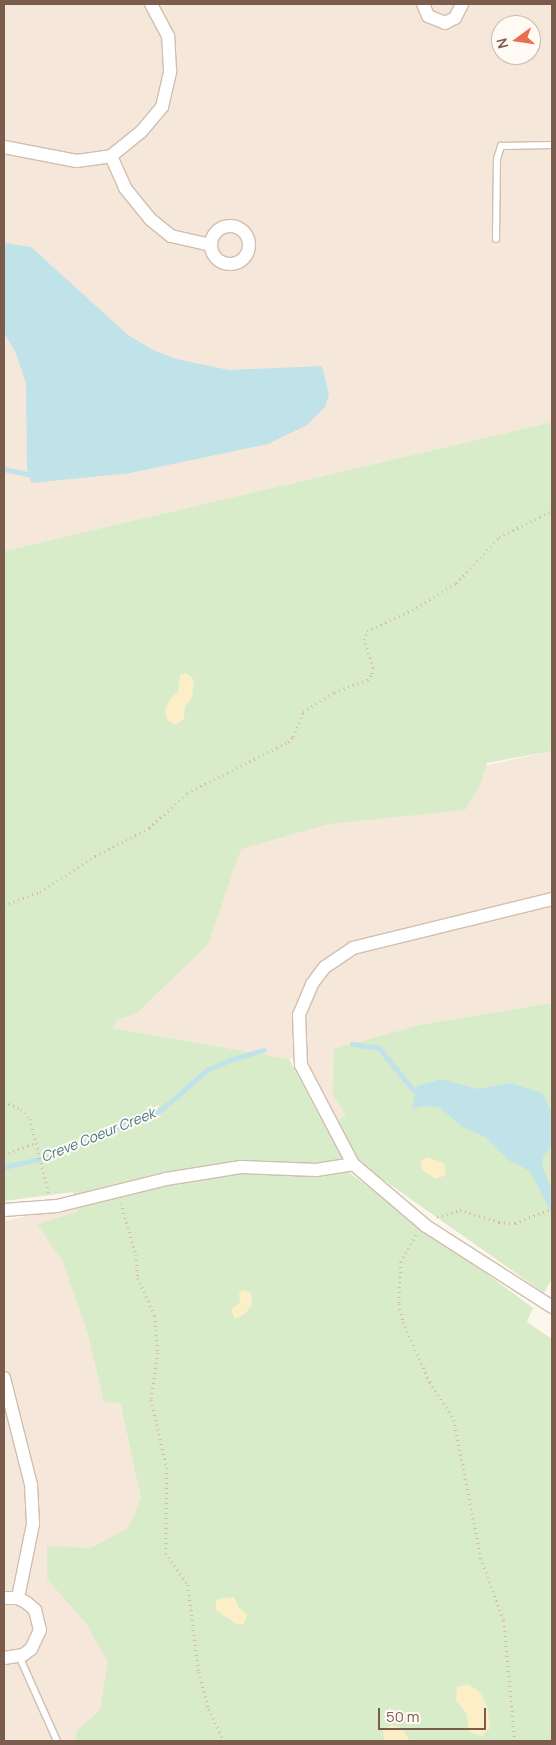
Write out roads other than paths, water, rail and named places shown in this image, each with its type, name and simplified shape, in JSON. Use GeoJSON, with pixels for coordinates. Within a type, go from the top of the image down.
{"type":"FeatureCollection","features":[{"type":"Feature","properties":{"kind":"street"},"geometry":{"type":"LineString","coordinates":[[4,146],[64,160],[111,156],[130,142],[162,107],[170,71],[168,36],[151,4]]}},
{"type":"Feature","properties":{"kind":"street"},"geometry":{"type":"LineString","coordinates":[[423,4],[428,16],[445,22],[455,18],[462,4]]}},
{"type":"Feature","properties":{"kind":"street"},"geometry":{"type":"LineString","coordinates":[[111,156],[126,188],[150,219],[171,236],[191,243],[211,244]]}},
{"type":"Feature","properties":{"kind":"street"},"geometry":{"type":"LineString","coordinates":[[552,899],[353,948],[331,962],[312,984],[299,1015],[301,1065],[353,1164],[426,1226],[552,1307]]}},
{"type":"Feature","properties":{"kind":"street"},"geometry":{"type":"LineString","coordinates":[[4,1210],[57,1206],[120,1190],[241,1167],[316,1170],[353,1164]]}},
{"type":"Feature","properties":{"kind":"street"},"geometry":{"type":"LineString","coordinates":[[4,1378],[31,1485],[34,1524],[18,1598]]}},
{"type":"Feature","properties":{"kind":"street"},"geometry":{"type":"LineString","coordinates":[[4,1598],[18,1598],[35,1610],[40,1630],[31,1649],[19,1656],[4,1658]]}},
{"type":"Feature","properties":{"kind":"lane"},"geometry":{"type":"LineString","coordinates":[[496,239],[497,159],[501,146],[552,145]]}},
{"type":"Feature","properties":{"kind":"lane"},"geometry":{"type":"LineString","coordinates":[[19,1656],[57,1741]]}},
{"type":"Feature","properties":{"kind":"water"},"geometry":{"type":"Polygon","coordinates":[[[4,243],[31,247],[128,335],[153,350],[176,359],[229,370],[322,366],[329,395],[325,407],[307,425],[268,444],[130,473],[31,483],[27,468],[26,383],[15,351],[4,333],[4,243]]]}},
{"type":"Feature","properties":{"kind":"water"},"geometry":{"type":"Polygon","coordinates":[[[441,1079],[478,1089],[510,1083],[542,1093],[552,1113],[552,1146],[543,1156],[542,1166],[552,1190],[552,1214],[530,1171],[510,1161],[485,1137],[461,1126],[439,1107],[424,1106],[412,1109],[417,1086],[441,1079]]]}},
{"type":"Feature","properties":{"kind":"waterway"},"geometry":{"type":"LineString","coordinates":[[4,469],[28,474]]}},
{"type":"Feature","properties":{"kind":"waterway","name":"Creve Coeur Creek"},"geometry":{"type":"LineString","coordinates":[[352,1044],[379,1048],[414,1090]]}},
{"type":"Feature","properties":{"kind":"waterway","name":"Creve Coeur Creek"},"geometry":{"type":"LineString","coordinates":[[4,1167],[44,1158],[82,1144],[110,1129],[145,1117],[162,1109],[207,1070],[229,1060],[264,1050]]}}]}
